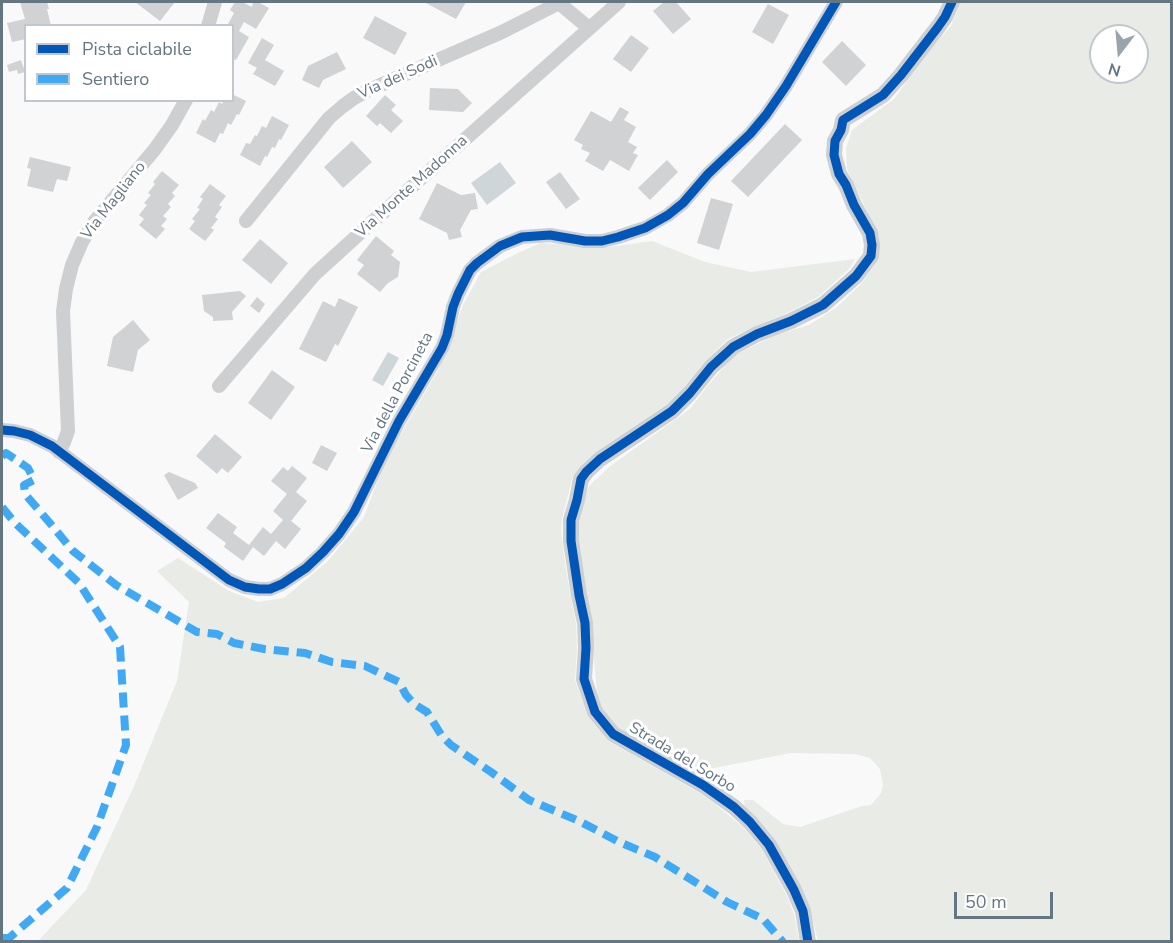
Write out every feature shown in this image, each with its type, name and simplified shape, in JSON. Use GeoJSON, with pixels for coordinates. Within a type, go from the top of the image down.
{"type":"FeatureCollection","features":[{"type":"Feature","properties":{"kind":"street"},"geometry":{"type":"LineString","coordinates":[[209,24],[215,2]]}},
{"type":"Feature","properties":{"kind":"street","name":"Via dei Sodi"},"geometry":{"type":"LineString","coordinates":[[246,221],[329,118],[354,98],[502,32],[559,2],[589,28]]}},
{"type":"Feature","properties":{"kind":"street","name":"Via Monte Madonna"},"geometry":{"type":"LineString","coordinates":[[219,386],[315,274],[619,2]]}},
{"type":"Feature","properties":{"kind":"street","name":"Via della Porcineta"},"geometry":{"type":"LineString","coordinates":[[2,430],[14,430],[45,442],[229,580],[245,587],[259,589],[276,587],[288,581],[323,552],[354,512],[392,434],[442,348],[458,294],[470,270],[500,246],[522,237],[550,235],[585,241],[602,241],[645,228],[668,215],[750,135],[766,115],[836,2]]}},
{"type":"Feature","properties":{"kind":"street","name":"Strada del Sorbo"},"geometry":{"type":"LineString","coordinates":[[808,942],[803,911],[794,891],[769,845],[757,829],[743,814],[703,785],[613,734],[596,712],[584,679],[585,622],[572,550],[571,520],[581,479],[600,459],[672,411],[711,367],[733,347],[756,334],[791,321],[823,305],[856,276],[871,256],[870,234],[839,174],[834,155],[835,141],[843,120],[884,94],[891,86],[945,18],[952,2]]}},
{"type":"Feature","properties":{"kind":"street","name":"Via Magliano"},"geometry":{"type":"LineString","coordinates":[[59,452],[68,431],[63,311],[72,265],[94,222],[155,149],[185,102]]}},
{"type":"Feature","properties":{"kind":"shaded area"},"geometry":{"type":"Polygon","coordinates":[[[961,2],[1171,2],[1171,941],[818,941],[812,917],[786,860],[745,808],[744,800],[753,800],[783,824],[800,827],[871,805],[881,793],[883,785],[880,769],[870,758],[855,754],[791,753],[699,771],[630,736],[608,721],[598,702],[590,618],[578,539],[579,511],[589,486],[609,467],[690,409],[733,356],[776,335],[809,325],[837,307],[861,284],[876,263],[879,236],[847,169],[846,148],[852,130],[894,99],[926,54],[951,26],[961,2]]]}},
{"type":"Feature","properties":{"kind":"shaded area"},"geometry":{"type":"Polygon","coordinates":[[[500,162],[516,183],[487,205],[471,183],[500,162]]]}},
{"type":"Feature","properties":{"kind":"shaded area"},"geometry":{"type":"Polygon","coordinates":[[[652,241],[705,262],[751,272],[855,259],[849,269],[818,297],[728,339],[667,404],[595,452],[573,476],[561,531],[576,624],[575,680],[588,716],[608,741],[698,792],[744,828],[762,850],[786,894],[794,914],[799,941],[37,942],[86,890],[134,786],[177,681],[189,602],[157,571],[178,558],[229,591],[258,602],[284,598],[328,561],[364,517],[385,461],[437,372],[464,303],[481,272],[540,243],[608,247],[652,241]]]}},
{"type":"Feature","properties":{"kind":"shaded area"},"geometry":{"type":"Polygon","coordinates":[[[388,352],[399,358],[383,386],[372,380],[388,352]]]}},
{"type":"Feature","properties":{"kind":"building"},"geometry":{"type":"Polygon","coordinates":[[[20,2],[47,2],[51,24],[24,24],[24,39],[12,42],[7,23],[25,19],[20,2]]]}},
{"type":"Feature","properties":{"kind":"building"},"geometry":{"type":"Polygon","coordinates":[[[135,2],[175,2],[160,21],[135,2]]]}},
{"type":"Feature","properties":{"kind":"building"},"geometry":{"type":"Polygon","coordinates":[[[235,2],[242,2],[252,7],[253,2],[258,2],[269,8],[256,29],[244,22],[239,31],[249,37],[236,60],[234,60],[234,24],[228,24],[234,13],[230,10],[235,2]]]}},
{"type":"Feature","properties":{"kind":"building"},"geometry":{"type":"Polygon","coordinates":[[[424,2],[466,2],[456,19],[424,2]]]}},
{"type":"Feature","properties":{"kind":"building"},"geometry":{"type":"Polygon","coordinates":[[[664,2],[676,2],[691,19],[673,34],[653,11],[664,2]]]}},
{"type":"Feature","properties":{"kind":"building"},"geometry":{"type":"Polygon","coordinates":[[[768,4],[789,15],[773,44],[752,32],[768,4]]]}},
{"type":"Feature","properties":{"kind":"building"},"geometry":{"type":"Polygon","coordinates":[[[375,16],[407,33],[395,55],[363,38],[375,16]]]}},
{"type":"Feature","properties":{"kind":"building"},"geometry":{"type":"Polygon","coordinates":[[[631,35],[649,48],[631,72],[613,59],[631,35]]]}},
{"type":"Feature","properties":{"kind":"building"},"geometry":{"type":"Polygon","coordinates":[[[262,38],[274,45],[265,60],[284,71],[275,86],[253,74],[257,68],[248,63],[262,38]]]}},
{"type":"Feature","properties":{"kind":"building"},"geometry":{"type":"Polygon","coordinates":[[[842,41],[866,65],[846,86],[822,62],[842,41]]]}},
{"type":"Feature","properties":{"kind":"building"},"geometry":{"type":"Polygon","coordinates":[[[337,52],[346,69],[323,80],[319,88],[302,80],[308,66],[337,52]]]}},
{"type":"Feature","properties":{"kind":"building"},"geometry":{"type":"Polygon","coordinates":[[[21,60],[24,72],[18,74],[17,70],[9,72],[7,65],[21,60]]]}},
{"type":"Feature","properties":{"kind":"building"},"geometry":{"type":"Polygon","coordinates":[[[430,88],[458,89],[472,103],[463,112],[429,110],[430,88]]]}},
{"type":"Feature","properties":{"kind":"building"},"geometry":{"type":"Polygon","coordinates":[[[234,95],[246,101],[239,115],[237,114],[231,125],[228,123],[223,134],[220,133],[215,143],[196,133],[211,110],[214,112],[219,102],[222,104],[223,102],[234,102],[234,95]]]}},
{"type":"Feature","properties":{"kind":"building"},"geometry":{"type":"Polygon","coordinates":[[[385,95],[396,105],[391,110],[403,121],[391,133],[380,123],[377,126],[366,116],[385,95]]]}},
{"type":"Feature","properties":{"kind":"building"},"geometry":{"type":"Polygon","coordinates":[[[620,107],[629,112],[624,120],[636,127],[628,142],[637,147],[633,153],[638,155],[629,171],[610,160],[603,171],[585,161],[590,153],[581,149],[583,145],[574,140],[591,111],[611,122],[620,107]]]}},
{"type":"Feature","properties":{"kind":"building"},"geometry":{"type":"Polygon","coordinates":[[[272,116],[289,125],[281,140],[279,139],[275,148],[272,147],[260,166],[240,155],[246,143],[250,144],[262,126],[266,128],[272,116]]]}},
{"type":"Feature","properties":{"kind":"building"},"geometry":{"type":"Polygon","coordinates":[[[785,124],[802,140],[748,197],[731,181],[785,124]]]}},
{"type":"Feature","properties":{"kind":"building"},"geometry":{"type":"Polygon","coordinates":[[[352,141],[372,162],[343,188],[324,167],[352,141]]]}},
{"type":"Feature","properties":{"kind":"building"},"geometry":{"type":"Polygon","coordinates":[[[30,157],[71,167],[67,181],[57,179],[53,192],[27,186],[31,169],[27,168],[30,157]]]}},
{"type":"Feature","properties":{"kind":"building"},"geometry":{"type":"Polygon","coordinates":[[[667,160],[678,172],[650,200],[638,188],[667,160]]]}},
{"type":"Feature","properties":{"kind":"building"},"geometry":{"type":"Polygon","coordinates":[[[162,171],[179,185],[172,193],[175,196],[168,204],[171,207],[163,216],[167,219],[161,226],[165,229],[156,239],[139,225],[144,219],[139,215],[147,205],[144,203],[151,195],[148,193],[155,184],[153,182],[162,171]]]}},
{"type":"Feature","properties":{"kind":"building"},"geometry":{"type":"Polygon","coordinates":[[[560,172],[580,199],[566,209],[546,182],[560,172]]]}},
{"type":"Feature","properties":{"kind":"building"},"geometry":{"type":"Polygon","coordinates":[[[437,183],[461,195],[475,193],[478,209],[471,210],[460,230],[462,237],[449,240],[447,233],[419,219],[437,183]]]}},
{"type":"Feature","properties":{"kind":"building"},"geometry":{"type":"Polygon","coordinates":[[[210,184],[226,196],[219,205],[222,207],[215,217],[218,219],[211,228],[214,230],[205,241],[189,229],[195,221],[192,219],[200,209],[197,208],[203,199],[200,197],[210,184]]]}},
{"type":"Feature","properties":{"kind":"building"},"geometry":{"type":"Polygon","coordinates":[[[711,198],[733,204],[719,250],[697,243],[711,198]]]}},
{"type":"Feature","properties":{"kind":"building"},"geometry":{"type":"Polygon","coordinates":[[[376,236],[394,251],[391,255],[400,262],[398,277],[380,292],[357,274],[364,265],[357,260],[376,236]]]}},
{"type":"Feature","properties":{"kind":"building"},"geometry":{"type":"Polygon","coordinates":[[[260,239],[288,263],[271,284],[242,260],[260,239]]]}},
{"type":"Feature","properties":{"kind":"building"},"geometry":{"type":"Polygon","coordinates":[[[240,291],[246,296],[232,312],[233,320],[213,321],[213,317],[204,311],[202,295],[240,291]]]}},
{"type":"Feature","properties":{"kind":"building"},"geometry":{"type":"Polygon","coordinates":[[[257,297],[265,304],[259,313],[250,306],[257,297]]]}},
{"type":"Feature","properties":{"kind":"building"},"geometry":{"type":"Polygon","coordinates":[[[339,298],[358,307],[338,346],[335,344],[326,362],[299,349],[323,301],[335,307],[339,298]]]}},
{"type":"Feature","properties":{"kind":"building"},"geometry":{"type":"Polygon","coordinates":[[[133,320],[150,340],[138,350],[133,372],[107,366],[113,337],[133,320]]]}},
{"type":"Feature","properties":{"kind":"building"},"geometry":{"type":"Polygon","coordinates":[[[272,370],[295,387],[271,420],[248,403],[272,370]]]}},
{"type":"Feature","properties":{"kind":"building"},"geometry":{"type":"Polygon","coordinates":[[[215,434],[242,457],[228,473],[222,468],[217,474],[196,456],[215,434]]]}},
{"type":"Feature","properties":{"kind":"building"},"geometry":{"type":"Polygon","coordinates":[[[321,445],[337,453],[327,471],[312,463],[321,445]]]}},
{"type":"Feature","properties":{"kind":"building"},"geometry":{"type":"Polygon","coordinates":[[[292,466],[307,478],[296,492],[307,501],[291,521],[301,529],[285,549],[276,541],[264,556],[253,547],[243,561],[224,547],[226,543],[206,528],[218,513],[237,527],[233,533],[249,545],[263,527],[271,534],[283,520],[273,511],[287,494],[271,481],[283,467],[288,471],[292,466]]]}},
{"type":"Feature","properties":{"kind":"building"},"geometry":{"type":"Polygon","coordinates":[[[169,472],[195,483],[198,488],[178,500],[164,475],[169,472]]]}},
{"type":"Feature","properties":{"kind":"marked path"},"geometry":{"type":"LineString","coordinates":[[2,456],[6,453],[28,468],[34,480],[24,485],[25,494],[73,551],[116,585],[197,632],[217,634],[234,643],[305,653],[332,662],[365,666],[399,682],[406,695],[414,704],[427,712],[442,736],[451,745],[529,800],[655,857],[727,902],[763,919],[783,942]]}},
{"type":"Feature","properties":{"kind":"marked path"},"geometry":{"type":"LineString","coordinates":[[2,507],[15,523],[79,583],[120,647],[126,745],[97,827],[67,888],[9,938],[2,938]]}},
{"type":"Feature","properties":{"kind":"cycle path"},"geometry":{"type":"LineString","coordinates":[[2,430],[30,435],[52,446],[229,580],[245,587],[259,589],[270,589],[282,584],[306,568],[323,552],[354,512],[399,421],[442,348],[453,307],[470,270],[500,246],[522,237],[550,235],[585,241],[602,241],[645,228],[668,215],[683,203],[766,115],[836,2]]}},
{"type":"Feature","properties":{"kind":"cycle path"},"geometry":{"type":"LineString","coordinates":[[808,942],[803,911],[794,890],[769,845],[750,822],[734,807],[703,785],[613,734],[595,712],[584,679],[585,623],[571,541],[571,520],[581,479],[600,459],[672,411],[711,367],[733,347],[823,305],[856,276],[871,256],[870,233],[839,174],[834,155],[835,141],[843,120],[883,95],[901,75],[945,17],[952,2]]}}]}
